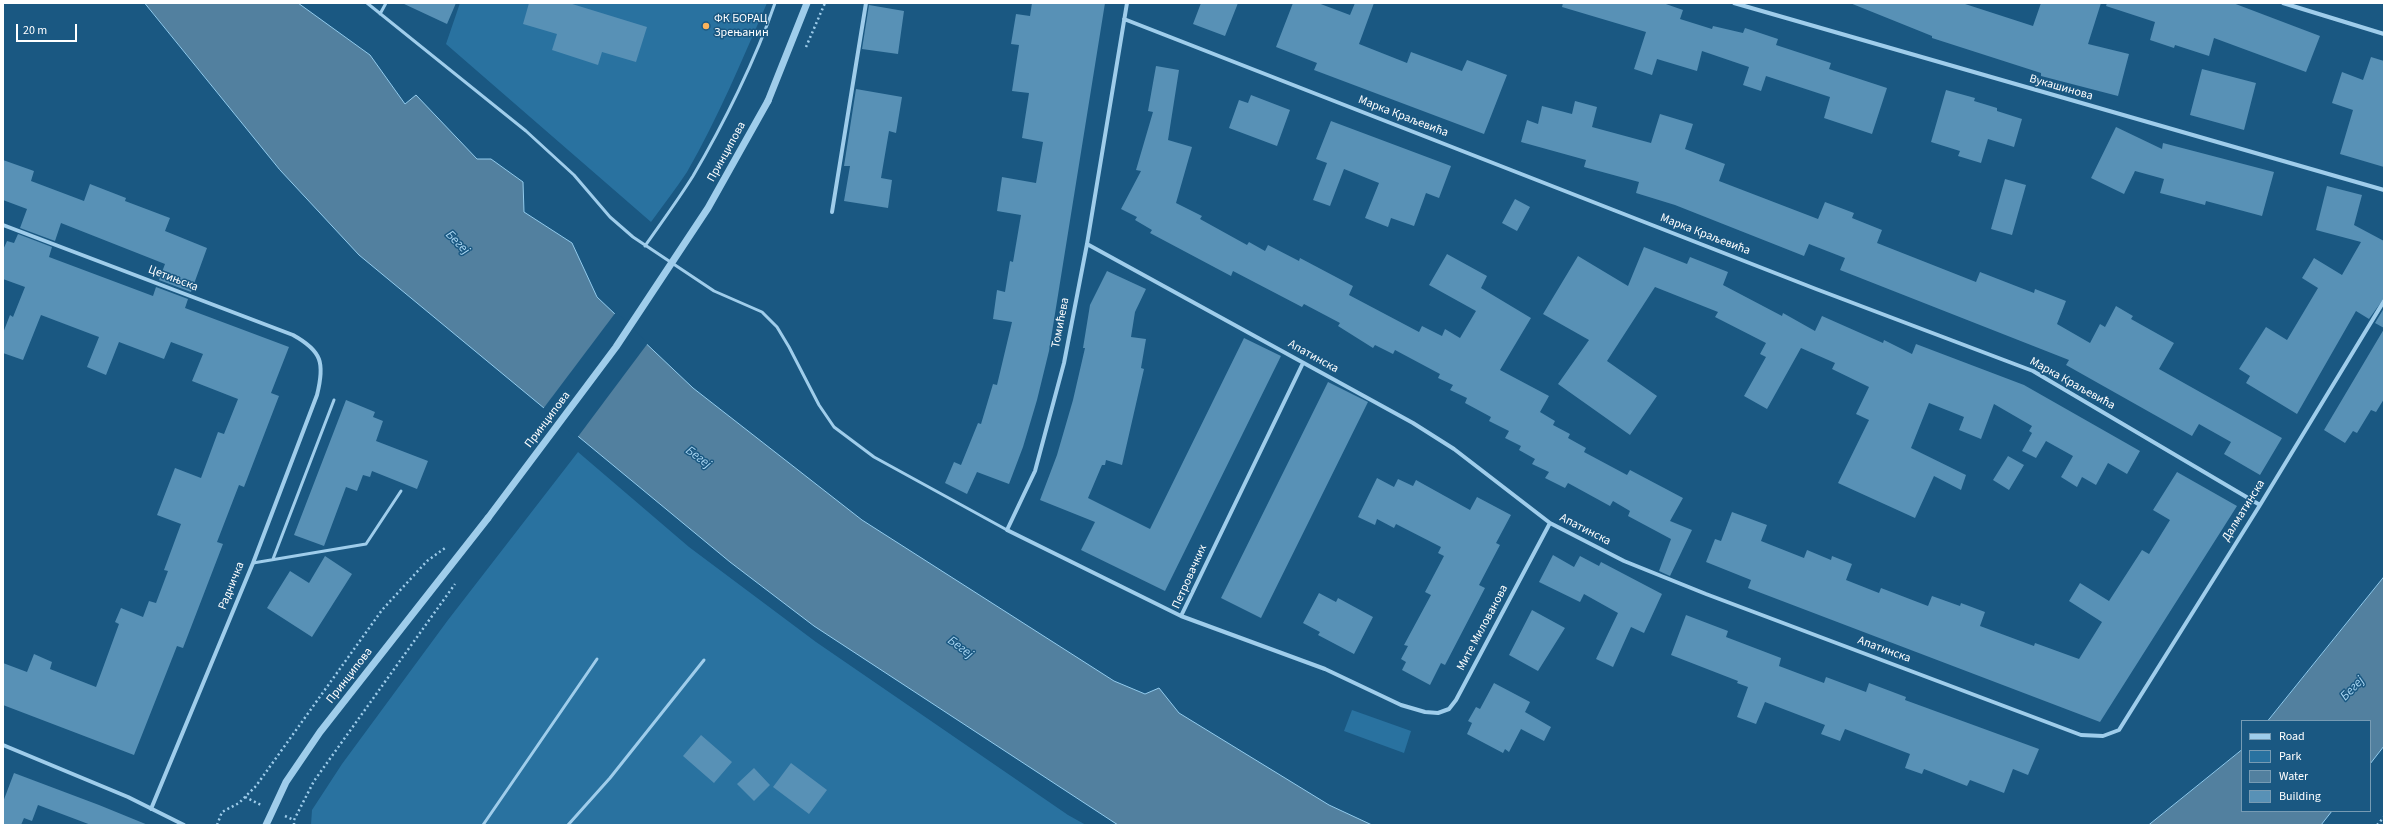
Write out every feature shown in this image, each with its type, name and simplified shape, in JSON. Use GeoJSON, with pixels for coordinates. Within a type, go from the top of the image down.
{"type":"FeatureCollection","features":[{"type":"Feature","properties":{"kind":"street","name":"Принципова"},"geometry":{"type":"LineString","coordinates":[[266,825],[286,782],[320,732],[488,518],[616,347],[708,208],[768,101],[807,3]]}},
{"type":"Feature","properties":{"kind":"street"},"geometry":{"type":"LineString","coordinates":[[832,212],[866,3]]}},
{"type":"Feature","properties":{"kind":"street","name":"Томићева"},"geometry":{"type":"LineString","coordinates":[[1007,530],[1035,471],[1064,363],[1087,244],[1127,3]]}},
{"type":"Feature","properties":{"kind":"street","name":"Вукашинова"},"geometry":{"type":"LineString","coordinates":[[1734,3],[2384,190]]}},
{"type":"Feature","properties":{"kind":"street"},"geometry":{"type":"LineString","coordinates":[[2283,3],[2384,34]]}},
{"type":"Feature","properties":{"kind":"street","name":"Марка Краљевића"},"geometry":{"type":"LineString","coordinates":[[1124,19],[1809,286],[2033,371],[2260,505]]}},
{"type":"Feature","properties":{"kind":"street","name":"Цетињска"},"geometry":{"type":"LineString","coordinates":[[3,225],[293,335],[311,345],[317,355],[321,368]]}},
{"type":"Feature","properties":{"kind":"street","name":"Апатинска"},"geometry":{"type":"LineString","coordinates":[[1087,244],[1419,426],[1454,449],[1550,524],[1660,577],[2081,735],[2103,736],[2119,730]]}},
{"type":"Feature","properties":{"kind":"street","name":"Далматинска"},"geometry":{"type":"LineString","coordinates":[[2119,730],[2260,505],[2384,301]]}},
{"type":"Feature","properties":{"kind":"street","name":"Петровачких"},"geometry":{"type":"LineString","coordinates":[[1303,363],[1181,616],[1325,670],[1390,700],[1415,709]]}},
{"type":"Feature","properties":{"kind":"street","name":"Радничка"},"geometry":{"type":"LineString","coordinates":[[151,809],[253,563],[317,395],[321,368]]}},
{"type":"Feature","properties":{"kind":"street","name":"Мите Милованова"},"geometry":{"type":"LineString","coordinates":[[1415,709],[1438,713],[1453,705],[1550,524]]}},
{"type":"Feature","properties":{"kind":"street"},"geometry":{"type":"LineString","coordinates":[[1007,530],[1181,616]]}},
{"type":"Feature","properties":{"kind":"street"},"geometry":{"type":"LineString","coordinates":[[3,746],[128,797],[184,825]]}},
{"type":"Feature","properties":{"kind":"lane"},"geometry":{"type":"LineString","coordinates":[[367,3],[526,131],[574,175],[610,217],[645,246],[714,291],[762,312],[777,327],[789,347],[807,384],[830,422],[851,441],[874,457],[1007,530]]}},
{"type":"Feature","properties":{"kind":"lane"},"geometry":{"type":"LineString","coordinates":[[380,14],[386,3]]}},
{"type":"Feature","properties":{"kind":"lane"},"geometry":{"type":"LineString","coordinates":[[645,246],[693,176],[706,152],[747,70],[775,3]]}},
{"type":"Feature","properties":{"kind":"lane"},"geometry":{"type":"LineString","coordinates":[[273,559],[334,400]]}},
{"type":"Feature","properties":{"kind":"lane"},"geometry":{"type":"LineString","coordinates":[[253,563],[366,544],[401,491]]}},
{"type":"Feature","properties":{"kind":"lane"},"geometry":{"type":"LineString","coordinates":[[483,825],[597,659]]}},
{"type":"Feature","properties":{"kind":"lane"},"geometry":{"type":"LineString","coordinates":[[568,825],[610,778],[704,660]]}},
{"type":"Feature","properties":{"kind":"path"},"geometry":{"type":"LineString","coordinates":[[217,825],[222,812],[239,803],[256,786],[382,610],[427,561],[452,544]]}},
{"type":"Feature","properties":{"kind":"path"},"geometry":{"type":"LineString","coordinates":[[294,825],[294,820],[314,781],[452,591],[458,578]]}},
{"type":"Feature","properties":{"kind":"path"},"geometry":{"type":"LineString","coordinates":[[2377,825],[2384,817]]}},
{"type":"Feature","properties":{"kind":"green space"},"geometry":{"type":"Polygon","coordinates":[[[460,3],[767,3],[729,89],[698,152],[683,178],[651,222],[446,44],[460,3]]]}},
{"type":"Feature","properties":{"kind":"green space"},"geometry":{"type":"Polygon","coordinates":[[[578,452],[689,547],[816,642],[1068,815],[1086,825],[311,825],[312,810],[342,764],[448,620],[578,452]]]}},
{"type":"Feature","properties":{"kind":"green space"},"geometry":{"type":"Polygon","coordinates":[[[1352,710],[1411,731],[1404,753],[1344,731],[1352,710]]]}},
{"type":"Feature","properties":{"kind":"water","name":"Бегеј"},"geometry":{"type":"Polygon","coordinates":[[[145,3],[298,3],[370,55],[405,104],[416,95],[477,159],[491,159],[523,182],[524,212],[572,243],[597,297],[693,388],[862,520],[1114,681],[1145,694],[1159,688],[1179,713],[1329,805],[1372,825],[1118,825],[814,626],[730,562],[359,255],[280,170],[145,3]]]}},
{"type":"Feature","properties":{"kind":"water","name":"Бегеј"},"geometry":{"type":"Polygon","coordinates":[[[2384,577],[2384,746],[2371,763],[2371,720],[2269,720],[2384,577]]]}},
{"type":"Feature","properties":{"kind":"water"},"geometry":{"type":"Polygon","coordinates":[[[2241,751],[2241,812],[2331,812],[2321,825],[2149,825],[2241,751]]]}},
{"type":"Feature","properties":{"kind":"pier"},"geometry":{"type":"Polygon","coordinates":[[[616,312],[648,343],[577,438],[543,409],[616,312]]]}},
{"type":"Feature","properties":{"kind":"building"},"geometry":{"type":"Polygon","coordinates":[[[402,3],[456,3],[447,24],[402,3]]]}},
{"type":"Feature","properties":{"kind":"building"},"geometry":{"type":"Polygon","coordinates":[[[529,3],[569,3],[647,27],[636,62],[602,52],[598,65],[552,50],[557,34],[523,24],[529,3]]]}},
{"type":"Feature","properties":{"kind":"building"},"geometry":{"type":"Polygon","coordinates":[[[1032,3],[1105,3],[1049,351],[1037,400],[1023,447],[1009,484],[977,472],[967,494],[945,483],[954,462],[961,465],[978,423],[981,424],[993,384],[997,385],[1012,322],[993,319],[997,290],[1005,292],[1010,261],[1013,262],[1021,215],[997,211],[1002,177],[1036,183],[1043,142],[1022,138],[1029,93],[1012,91],[1019,45],[1011,44],[1016,14],[1030,16],[1032,3]]]}},
{"type":"Feature","properties":{"kind":"building"},"geometry":{"type":"Polygon","coordinates":[[[1201,3],[1238,3],[1225,36],[1193,24],[1201,3]]]}},
{"type":"Feature","properties":{"kind":"building"},"geometry":{"type":"Polygon","coordinates":[[[1293,3],[1318,3],[1350,15],[1355,3],[1374,3],[1359,44],[1407,63],[1411,52],[1462,71],[1467,60],[1507,75],[1484,134],[1314,70],[1317,63],[1276,47],[1293,3]]]}},
{"type":"Feature","properties":{"kind":"building"},"geometry":{"type":"Polygon","coordinates":[[[1563,3],[1663,3],[1683,10],[1680,19],[1712,29],[1713,26],[1743,33],[1745,28],[1778,39],[1776,45],[1831,63],[1829,69],[1887,88],[1872,134],[1824,118],[1830,97],[1766,76],[1761,91],[1743,85],[1749,67],[1702,51],[1697,71],[1657,59],[1652,75],[1634,69],[1646,32],[1562,7],[1563,3]]]}},
{"type":"Feature","properties":{"kind":"building"},"geometry":{"type":"Polygon","coordinates":[[[1850,3],[1962,3],[2033,26],[2041,3],[2101,3],[2088,44],[2129,54],[2118,96],[2041,76],[2041,73],[1932,38],[1932,36],[1850,3]]]}},
{"type":"Feature","properties":{"kind":"building"},"geometry":{"type":"Polygon","coordinates":[[[2107,3],[2233,3],[2320,36],[2306,72],[2214,38],[2209,56],[2175,45],[2174,48],[2150,40],[2155,22],[2106,6],[2107,3]]]}},
{"type":"Feature","properties":{"kind":"building"},"geometry":{"type":"Polygon","coordinates":[[[869,5],[904,11],[898,54],[862,49],[869,5]]]}},
{"type":"Feature","properties":{"kind":"building"},"geometry":{"type":"Polygon","coordinates":[[[2371,57],[2384,61],[2384,167],[2340,154],[2353,110],[2332,103],[2342,72],[2363,80],[2371,57]]]}},
{"type":"Feature","properties":{"kind":"building"},"geometry":{"type":"Polygon","coordinates":[[[1156,66],[1179,70],[1168,140],[1192,147],[1176,203],[1202,216],[1200,219],[1247,245],[1249,242],[1265,251],[1268,245],[1299,261],[1300,258],[1353,286],[1349,295],[1419,332],[1422,326],[1442,336],[1445,329],[1460,338],[1476,311],[1429,285],[1447,254],[1487,276],[1481,288],[1531,318],[1500,370],[1549,396],[1540,412],[1555,421],[1553,425],[1570,434],[1568,438],[1586,448],[1584,452],[1627,475],[1630,470],[1683,498],[1670,521],[1692,530],[1670,576],[1659,571],[1671,539],[1628,516],[1630,511],[1613,501],[1610,506],[1568,483],[1565,488],[1545,478],[1549,472],[1532,464],[1535,459],[1519,450],[1521,446],[1505,438],[1509,431],[1489,421],[1491,417],[1465,403],[1467,398],[1450,390],[1453,385],[1438,378],[1440,374],[1395,350],[1393,354],[1375,345],[1373,348],[1338,326],[1340,323],[1304,304],[1302,307],[1233,271],[1231,276],[1150,233],[1152,230],[1135,220],[1137,217],[1121,209],[1141,171],[1136,170],[1153,112],[1148,111],[1156,66]]]}},
{"type":"Feature","properties":{"kind":"building"},"geometry":{"type":"Polygon","coordinates":[[[2202,69],[2256,83],[2244,130],[2190,115],[2202,69]]]}},
{"type":"Feature","properties":{"kind":"building"},"geometry":{"type":"Polygon","coordinates":[[[856,89],[902,97],[896,133],[889,131],[881,178],[892,180],[888,208],[844,201],[850,166],[844,166],[856,89]]]}},
{"type":"Feature","properties":{"kind":"building"},"geometry":{"type":"Polygon","coordinates":[[[1946,90],[1975,98],[1974,101],[1997,108],[1997,111],[2022,119],[2014,147],[1988,139],[1981,163],[1958,156],[1960,151],[1931,142],[1946,90]]]}},
{"type":"Feature","properties":{"kind":"building"},"geometry":{"type":"Polygon","coordinates":[[[1251,95],[1290,110],[1277,146],[1229,128],[1239,100],[1248,103],[1251,95]]]}},
{"type":"Feature","properties":{"kind":"building"},"geometry":{"type":"Polygon","coordinates":[[[1575,101],[1597,107],[1592,127],[1651,143],[1660,114],[1693,124],[1685,149],[1725,164],[1719,181],[1818,219],[1825,202],[1854,213],[1852,218],[1882,230],[1877,243],[1976,282],[1980,272],[2034,293],[2035,289],[2066,301],[2057,324],[2090,343],[2100,324],[2105,327],[2116,306],[2133,316],[2131,319],[2174,343],[2159,369],[2282,438],[2260,475],[2224,454],[2231,442],[2199,424],[2192,436],[2066,365],[2069,360],[1840,270],[1845,258],[1809,244],[1804,256],[1675,205],[1636,193],[1639,182],[1584,167],[1586,160],[1521,142],[1527,120],[1538,124],[1542,106],[1572,114],[1575,101]]]}},
{"type":"Feature","properties":{"kind":"building"},"geometry":{"type":"Polygon","coordinates":[[[1331,121],[1451,166],[1439,198],[1426,193],[1414,226],[1391,218],[1388,227],[1365,218],[1379,183],[1344,169],[1330,206],[1313,200],[1327,163],[1316,159],[1331,121]]]}},
{"type":"Feature","properties":{"kind":"building"},"geometry":{"type":"Polygon","coordinates":[[[2116,127],[2162,149],[2163,143],[2274,172],[2262,216],[2206,201],[2205,205],[2160,193],[2164,179],[2135,171],[2124,194],[2091,178],[2116,127]]]}},
{"type":"Feature","properties":{"kind":"building"},"geometry":{"type":"Polygon","coordinates":[[[3,160],[34,171],[31,181],[84,201],[90,184],[126,198],[125,201],[170,218],[165,231],[207,248],[191,292],[159,280],[165,264],[61,223],[55,241],[20,228],[27,209],[3,200],[3,160]]]}},
{"type":"Feature","properties":{"kind":"building"},"geometry":{"type":"Polygon","coordinates":[[[2005,179],[2026,185],[2012,235],[1991,229],[2005,179]]]}},
{"type":"Feature","properties":{"kind":"building"},"geometry":{"type":"Polygon","coordinates":[[[2327,186],[2362,195],[2354,225],[2384,241],[2384,298],[2369,319],[2356,311],[2297,414],[2246,383],[2250,376],[2239,369],[2266,327],[2287,340],[2318,288],[2302,278],[2314,258],[2342,275],[2361,242],[2316,230],[2327,186]]]}},
{"type":"Feature","properties":{"kind":"building"},"geometry":{"type":"Polygon","coordinates":[[[1515,199],[1530,207],[1517,231],[1502,223],[1515,199]]]}},
{"type":"Feature","properties":{"kind":"building"},"geometry":{"type":"Polygon","coordinates":[[[18,234],[52,247],[49,257],[153,296],[156,287],[188,299],[185,308],[289,347],[271,393],[279,396],[244,487],[239,485],[217,542],[223,544],[183,648],[177,646],[134,755],[3,705],[3,663],[27,672],[34,654],[52,662],[50,669],[96,687],[119,624],[115,622],[121,608],[143,617],[149,601],[156,603],[168,571],[164,570],[181,524],[157,515],[175,468],[201,478],[218,432],[224,434],[238,399],[192,381],[203,354],[171,342],[164,359],[119,342],[106,375],[87,367],[99,337],[41,315],[23,360],[3,353],[3,333],[10,315],[13,317],[25,287],[3,279],[3,250],[7,241],[14,243],[18,234]]]}},
{"type":"Feature","properties":{"kind":"building"},"geometry":{"type":"Polygon","coordinates":[[[1644,247],[1687,264],[1690,257],[1728,272],[1723,285],[1782,316],[1783,313],[1815,331],[1822,316],[1883,343],[1884,340],[1912,354],[1916,344],[2024,385],[2140,451],[2127,474],[2108,463],[2096,485],[2082,477],[2077,487],[2061,477],[2073,456],[2046,441],[2036,458],[2022,451],[2032,433],[2029,431],[2032,426],[1994,404],[1981,439],[1959,430],[1964,417],[1929,403],[1911,448],[1966,475],[1961,490],[1934,476],[1915,518],[1838,483],[1869,420],[1856,414],[1869,387],[1832,369],[1835,363],[1801,348],[1767,409],[1744,396],[1766,357],[1760,354],[1766,343],[1715,317],[1718,312],[1655,287],[1607,361],[1657,396],[1630,435],[1558,384],[1589,340],[1543,314],[1578,256],[1628,286],[1644,247]]]}},
{"type":"Feature","properties":{"kind":"building"},"geometry":{"type":"Polygon","coordinates":[[[1107,271],[1146,289],[1135,312],[1131,337],[1146,339],[1141,368],[1144,369],[1122,465],[1106,460],[1105,465],[1102,465],[1088,498],[1150,529],[1244,338],[1281,356],[1165,591],[1081,550],[1095,522],[1040,500],[1057,455],[1073,400],[1085,348],[1083,348],[1090,305],[1107,271]]]}},
{"type":"Feature","properties":{"kind":"building"},"geometry":{"type":"Polygon","coordinates":[[[2384,308],[2384,328],[2375,323],[2384,308]]]}},
{"type":"Feature","properties":{"kind":"building"},"geometry":{"type":"Polygon","coordinates":[[[2384,329],[2384,399],[2376,412],[2371,410],[2357,433],[2353,431],[2345,443],[2324,430],[2384,329]]]}},
{"type":"Feature","properties":{"kind":"building"},"geometry":{"type":"Polygon","coordinates":[[[1328,382],[1368,402],[1261,618],[1221,598],[1328,382]]]}},
{"type":"Feature","properties":{"kind":"building"},"geometry":{"type":"Polygon","coordinates":[[[346,400],[375,412],[373,417],[383,421],[376,441],[428,461],[417,489],[372,471],[370,477],[363,475],[357,491],[346,487],[324,546],[294,535],[346,400]]]}},
{"type":"Feature","properties":{"kind":"building"},"geometry":{"type":"Polygon","coordinates":[[[2008,456],[2024,465],[2009,490],[1993,480],[2008,456]]]}},
{"type":"Feature","properties":{"kind":"building"},"geometry":{"type":"Polygon","coordinates":[[[2177,472],[2237,506],[2100,722],[1748,588],[1751,580],[1706,562],[1715,539],[1721,541],[1732,512],[1767,525],[1761,541],[1804,558],[1807,550],[1831,560],[1832,556],[1852,564],[1846,580],[1879,593],[1881,588],[1928,606],[1932,596],[1960,606],[1961,603],[1985,612],[1980,626],[2034,646],[2035,643],[2079,659],[2102,622],[2069,601],[2080,583],[2109,601],[2142,550],[2149,554],[2170,520],[2153,510],[2177,472]]]}},
{"type":"Feature","properties":{"kind":"building"},"geometry":{"type":"Polygon","coordinates":[[[1377,478],[1394,487],[1398,479],[1413,486],[1416,480],[1470,510],[1477,497],[1511,515],[1496,543],[1500,545],[1479,585],[1485,588],[1445,665],[1441,663],[1430,685],[1402,670],[1406,662],[1401,659],[1408,646],[1404,645],[1431,595],[1425,592],[1444,556],[1438,553],[1441,547],[1396,524],[1394,528],[1377,519],[1375,525],[1358,517],[1377,478]]]}},
{"type":"Feature","properties":{"kind":"building"},"geometry":{"type":"Polygon","coordinates":[[[1553,555],[1574,567],[1580,556],[1599,566],[1601,562],[1662,594],[1644,633],[1631,627],[1613,667],[1596,659],[1618,613],[1584,594],[1580,602],[1539,582],[1553,555]]]}},
{"type":"Feature","properties":{"kind":"building"},"geometry":{"type":"Polygon","coordinates":[[[325,556],[352,574],[312,637],[267,608],[290,571],[309,583],[325,556]]]}},
{"type":"Feature","properties":{"kind":"building"},"geometry":{"type":"Polygon","coordinates":[[[1319,593],[1336,602],[1338,598],[1373,617],[1354,654],[1318,635],[1320,632],[1303,623],[1319,593]]]}},
{"type":"Feature","properties":{"kind":"building"},"geometry":{"type":"Polygon","coordinates":[[[1532,610],[1565,628],[1538,671],[1509,655],[1532,610]]]}},
{"type":"Feature","properties":{"kind":"building"},"geometry":{"type":"Polygon","coordinates":[[[1686,615],[1728,631],[1726,637],[1781,658],[1779,666],[1824,683],[1826,677],[1866,692],[1869,683],[1906,697],[1905,700],[2039,749],[2028,775],[2013,769],[2004,793],[1970,780],[1967,786],[1924,769],[1922,774],[1905,768],[1910,754],[1845,729],[1840,741],[1821,734],[1825,725],[1765,702],[1756,724],[1737,717],[1748,687],[1737,683],[1738,681],[1671,655],[1686,615]]]}},
{"type":"Feature","properties":{"kind":"building"},"geometry":{"type":"Polygon","coordinates":[[[1494,683],[1530,702],[1525,712],[1551,727],[1544,741],[1521,729],[1509,752],[1505,749],[1503,753],[1467,734],[1472,723],[1468,721],[1476,707],[1480,709],[1494,683]]]}},
{"type":"Feature","properties":{"kind":"building"},"geometry":{"type":"Polygon","coordinates":[[[701,735],[732,762],[714,783],[683,756],[701,735]]]}},
{"type":"Feature","properties":{"kind":"building"},"geometry":{"type":"Polygon","coordinates":[[[791,763],[827,790],[809,814],[773,787],[791,763]]]}},
{"type":"Feature","properties":{"kind":"building"},"geometry":{"type":"Polygon","coordinates":[[[754,768],[770,785],[754,801],[737,784],[754,768]]]}},
{"type":"Feature","properties":{"kind":"building"},"geometry":{"type":"Polygon","coordinates":[[[14,773],[148,825],[91,825],[38,805],[32,821],[24,818],[21,825],[3,825],[3,802],[14,773]]]}},
{"type":"Feature","properties":{"kind":"place","name":"ФК БОРАЦ Зрењанин"},"geometry":{"type":"Point","coordinates":[706,26]}}]}
